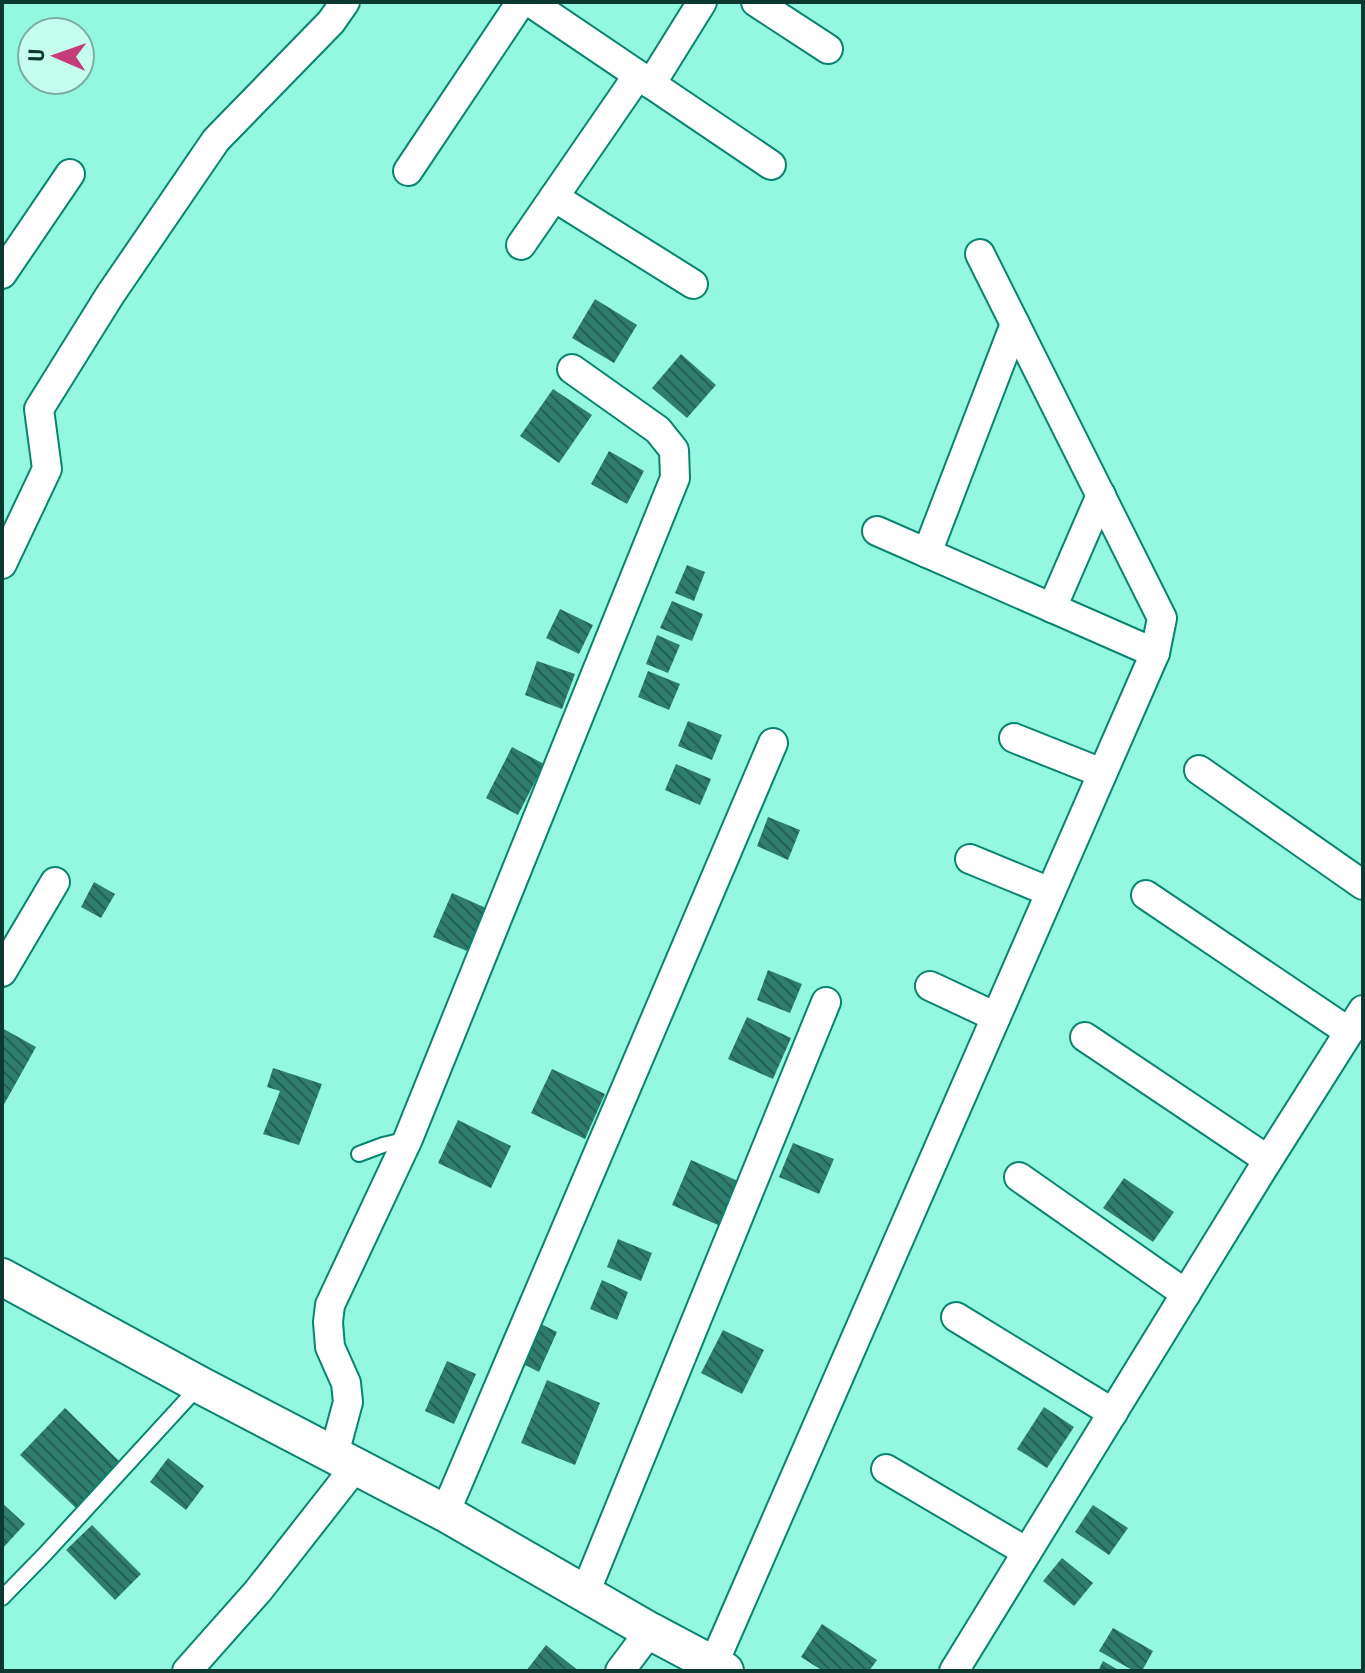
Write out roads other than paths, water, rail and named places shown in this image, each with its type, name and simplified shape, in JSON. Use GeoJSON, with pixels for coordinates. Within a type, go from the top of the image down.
{"type":"FeatureCollection","features":[{"type":"Feature","properties":{"kind":"street"},"geometry":{"type":"LineString","coordinates":[[2,564],[47,469],[39,409],[110,295],[216,140],[331,22],[345,2]]}},
{"type":"Feature","properties":{"kind":"street"},"geometry":{"type":"LineString","coordinates":[[521,245],[644,79],[654,77],[702,2]]}},
{"type":"Feature","properties":{"kind":"street"},"geometry":{"type":"LineString","coordinates":[[756,2],[828,49]]}},
{"type":"Feature","properties":{"kind":"street"},"geometry":{"type":"LineString","coordinates":[[408,171],[531,3],[771,165]]}},
{"type":"Feature","properties":{"kind":"street"},"geometry":{"type":"LineString","coordinates":[[2,274],[70,174]]}},
{"type":"Feature","properties":{"kind":"street"},"geometry":{"type":"LineString","coordinates":[[554,197],[693,284]]}},
{"type":"Feature","properties":{"kind":"street"},"geometry":{"type":"LineString","coordinates":[[2,1277],[445,1513],[719,1668],[996,1017],[1155,653],[1162,618],[980,254]]}},
{"type":"Feature","properties":{"kind":"street"},"geometry":{"type":"LineString","coordinates":[[927,553],[1015,324]]}},
{"type":"Feature","properties":{"kind":"street"},"geometry":{"type":"LineString","coordinates":[[187,1671],[258,1591],[345,1460],[348,1402],[346,1383],[330,1347],[330,1305],[408,1139],[675,478],[674,450],[658,430],[572,369]]}},
{"type":"Feature","properties":{"kind":"street"},"geometry":{"type":"LineString","coordinates":[[1052,608],[1101,495]]}},
{"type":"Feature","properties":{"kind":"street"},"geometry":{"type":"LineString","coordinates":[[877,531],[1155,653]]}},
{"type":"Feature","properties":{"kind":"street"},"geometry":{"type":"LineString","coordinates":[[1014,738],[1102,773]]}},
{"type":"Feature","properties":{"kind":"street"},"geometry":{"type":"LineString","coordinates":[[445,1513],[773,743]]}},
{"type":"Feature","properties":{"kind":"street"},"geometry":{"type":"LineString","coordinates":[[1199,770],[1363,885]]}},
{"type":"Feature","properties":{"kind":"street"},"geometry":{"type":"LineString","coordinates":[[970,859],[1050,892]]}},
{"type":"Feature","properties":{"kind":"street"},"geometry":{"type":"LineString","coordinates":[[2,972],[55,882]]}},
{"type":"Feature","properties":{"kind":"street"},"geometry":{"type":"LineString","coordinates":[[954,1671],[1356,1021],[1146,895]]}},
{"type":"Feature","properties":{"kind":"street"},"geometry":{"type":"LineString","coordinates":[[930,986],[996,1017]]}},
{"type":"Feature","properties":{"kind":"street"},"geometry":{"type":"LineString","coordinates":[[585,1593],[826,1002]]}},
{"type":"Feature","properties":{"kind":"street"},"geometry":{"type":"LineString","coordinates":[[1085,1037],[1268,1160]]}},
{"type":"Feature","properties":{"kind":"street"},"geometry":{"type":"LineString","coordinates":[[1019,1177],[1186,1294]]}},
{"type":"Feature","properties":{"kind":"street"},"geometry":{"type":"LineString","coordinates":[[956,1317],[1113,1413]]}},
{"type":"Feature","properties":{"kind":"street"},"geometry":{"type":"LineString","coordinates":[[886,1469],[1027,1552]]}},
{"type":"Feature","properties":{"kind":"street"},"geometry":{"type":"LineString","coordinates":[[620,1671],[650,1631]]}},
{"type":"Feature","properties":{"kind":"lane"},"geometry":{"type":"LineString","coordinates":[[359,1154],[408,1139]]}},
{"type":"Feature","properties":{"kind":"lane"},"geometry":{"type":"LineString","coordinates":[[2,1598],[200,1385]]}}]}
